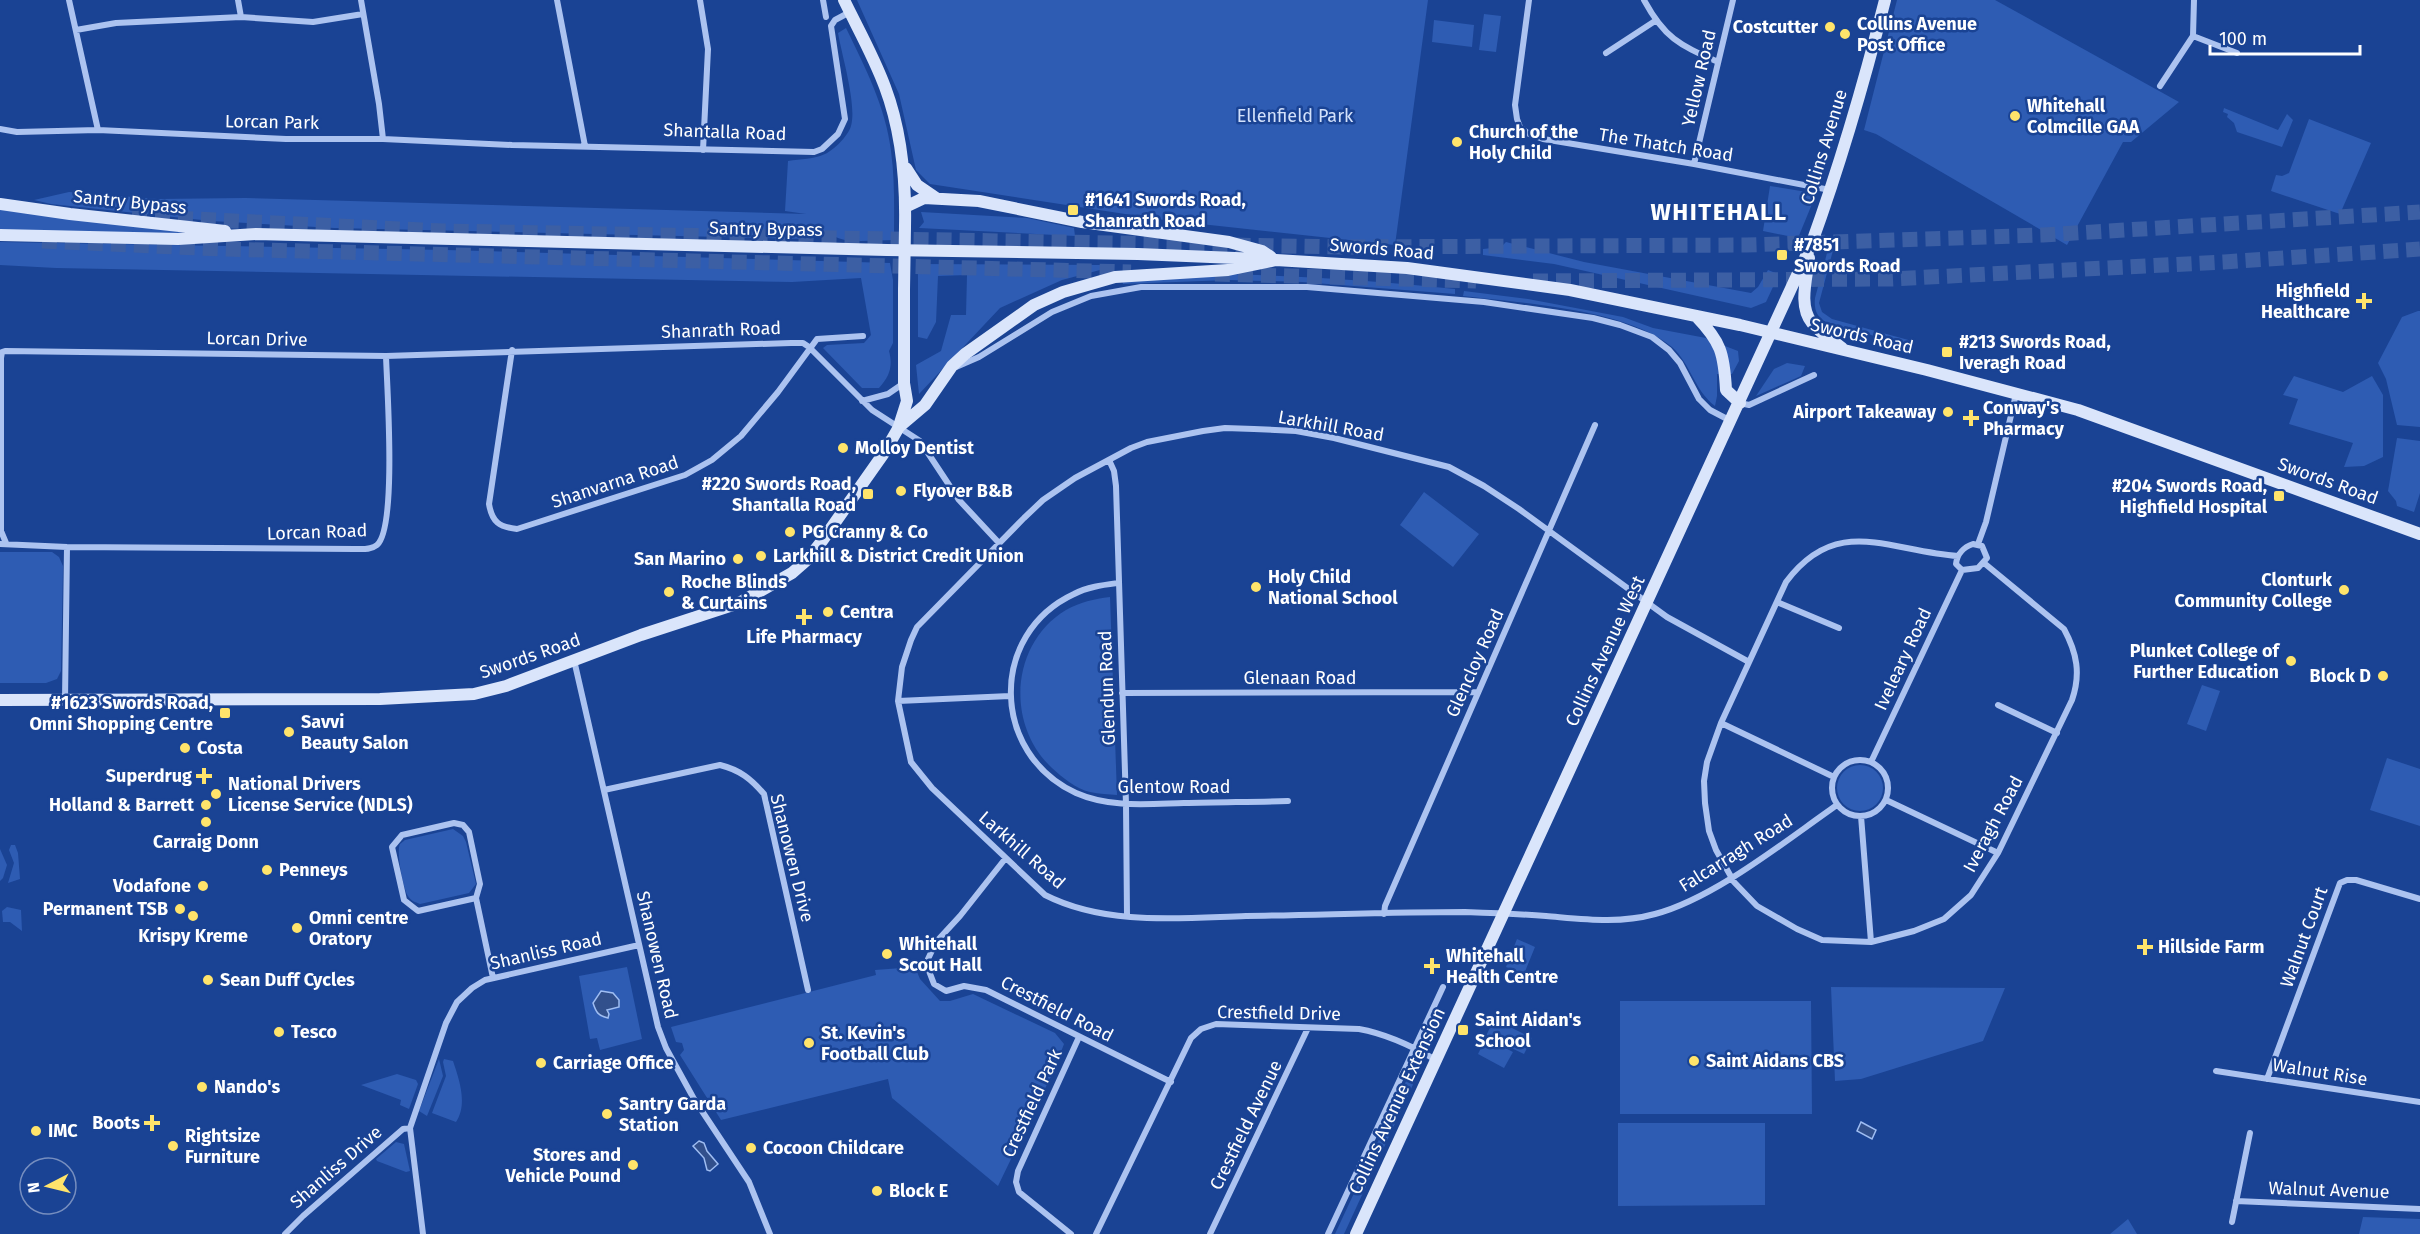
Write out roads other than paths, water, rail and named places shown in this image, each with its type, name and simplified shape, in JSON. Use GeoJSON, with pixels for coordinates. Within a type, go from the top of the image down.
{"type":"FeatureCollection","features":[{"type":"Feature","properties":{"kind":"main road"},"geometry":{"type":"LineString","coordinates":[[844,0],[886,89],[897,124],[902,161],[906,207],[904,383],[907,401],[899,427]]}},
{"type":"Feature","properties":{"kind":"main road","name":"Collins Avenue"},"geometry":{"type":"LineString","coordinates":[[1772,333],[1811,245],[1831,190],[1872,54],[1885,0]]}},
{"type":"Feature","properties":{"kind":"main road"},"geometry":{"type":"LineString","coordinates":[[902,161],[917,186],[937,199]]}},
{"type":"Feature","properties":{"kind":"main road","name":"Swords Road"},"geometry":{"type":"LineString","coordinates":[[906,207],[924,198],[979,201],[1082,222],[1229,242],[1262,251],[1276,260]]}},
{"type":"Feature","properties":{"kind":"main road","name":"Santry Bypass"},"geometry":{"type":"LineString","coordinates":[[0,204],[256,234]]}},
{"type":"Feature","properties":{"kind":"main road","name":"Santry Bypass"},"geometry":{"type":"LineString","coordinates":[[0,235],[178,239],[256,234],[1138,254],[1276,260]]}},
{"type":"Feature","properties":{"kind":"main road"},"geometry":{"type":"LineString","coordinates":[[1811,245],[1805,295],[1807,315],[1812,324],[1845,351]]}},
{"type":"Feature","properties":{"kind":"main road","name":"Swords Road"},"geometry":{"type":"LineString","coordinates":[[0,700],[380,699],[474,694],[506,686],[739,603],[761,593],[792,573],[808,559],[822,541],[884,453],[899,427],[925,405],[952,366],[965,354],[1034,305],[1063,292],[1115,277],[1228,270],[1276,260],[1407,268],[1570,290],[1772,333],[1927,370],[2087,414],[2420,534]]}},
{"type":"Feature","properties":{"kind":"main road"},"geometry":{"type":"LineString","coordinates":[[1696,316],[1713,334],[1718,344],[1724,366],[1725,390],[1740,403]]}},
{"type":"Feature","properties":{"kind":"main road","name":"Collins Avenue West"},"geometry":{"type":"LineString","coordinates":[[1471,983],[1772,333]]}},
{"type":"Feature","properties":{"kind":"main road","name":"Collins Avenue Extension"},"geometry":{"type":"LineString","coordinates":[[1356,1234],[1471,983]]}},
{"type":"Feature","properties":{"kind":"street"},"geometry":{"type":"LineString","coordinates":[[69,0],[98,130]]}},
{"type":"Feature","properties":{"kind":"street"},"geometry":{"type":"LineString","coordinates":[[238,0],[241,17]]}},
{"type":"Feature","properties":{"kind":"street"},"geometry":{"type":"LineString","coordinates":[[361,0],[383,139]]}},
{"type":"Feature","properties":{"kind":"street"},"geometry":{"type":"LineString","coordinates":[[557,0],[585,146]]}},
{"type":"Feature","properties":{"kind":"street"},"geometry":{"type":"LineString","coordinates":[[700,0],[708,49],[703,150]]}},
{"type":"Feature","properties":{"kind":"street"},"geometry":{"type":"LineString","coordinates":[[823,0],[826,17]]}},
{"type":"Feature","properties":{"kind":"street","name":"The Thatch Road"},"geometry":{"type":"LineString","coordinates":[[1529,0],[1515,105],[1516,119],[1520,127],[1529,134],[1543,139],[1831,190]]}},
{"type":"Feature","properties":{"kind":"street"},"geometry":{"type":"LineString","coordinates":[[1644,0],[1655,21],[1682,46],[1718,62]]}},
{"type":"Feature","properties":{"kind":"street","name":"Yellow Road"},"geometry":{"type":"LineString","coordinates":[[1694,164],[1734,0]]}},
{"type":"Feature","properties":{"kind":"street"},"geometry":{"type":"LineString","coordinates":[[2160,86],[2193,36],[2194,0]]}},
{"type":"Feature","properties":{"kind":"street","name":"Shantalla Road"},"geometry":{"type":"LineString","coordinates":[[469,144],[804,153],[822,149],[838,134],[844,118],[831,26],[835,20],[850,12]]}},
{"type":"Feature","properties":{"kind":"street"},"geometry":{"type":"LineString","coordinates":[[76,30],[116,23],[241,17],[313,22],[363,14]]}},
{"type":"Feature","properties":{"kind":"street"},"geometry":{"type":"LineString","coordinates":[[1606,53],[1655,21]]}},
{"type":"Feature","properties":{"kind":"street"},"geometry":{"type":"LineString","coordinates":[[2193,36],[2237,53]]}},
{"type":"Feature","properties":{"kind":"street","name":"Lorcan Park"},"geometry":{"type":"LineString","coordinates":[[0,129],[17,132],[98,130],[469,144]]}},
{"type":"Feature","properties":{"kind":"street"},"geometry":{"type":"LineString","coordinates":[[952,366],[969,362],[1052,312],[1091,296],[1117,290],[1186,285],[1317,287],[1484,302],[1593,318],[1620,326],[1652,337],[1669,350],[1680,363],[1699,399],[1710,410],[1731,421]]}},
{"type":"Feature","properties":{"kind":"street"},"geometry":{"type":"LineString","coordinates":[[863,336],[817,339],[809,347],[862,401],[920,441],[959,500],[999,543]]}},
{"type":"Feature","properties":{"kind":"street","name":"Shanrath Road"},"geometry":{"type":"LineString","coordinates":[[512,350],[608,350],[791,343],[803,343],[809,347]]}},
{"type":"Feature","properties":{"kind":"street","name":"Shanvarna Road"},"geometry":{"type":"LineString","coordinates":[[512,350],[489,504],[491,517],[495,523],[517,530],[686,475],[712,460],[741,436],[806,355],[809,347]]}},
{"type":"Feature","properties":{"kind":"street","name":"Lorcan Drive"},"geometry":{"type":"LineString","coordinates":[[3,544],[1,352],[53,350],[386,356],[512,350]]}},
{"type":"Feature","properties":{"kind":"street","name":"Lorcan Road"},"geometry":{"type":"LineString","coordinates":[[3,544],[67,547],[370,549],[377,545],[386,529],[388,517],[386,356]]}},
{"type":"Feature","properties":{"kind":"street"},"geometry":{"type":"LineString","coordinates":[[1740,403],[1749,405],[1814,375]]}},
{"type":"Feature","properties":{"kind":"street"},"geometry":{"type":"LineString","coordinates":[[862,401],[888,394],[904,383]]}},
{"type":"Feature","properties":{"kind":"street"},"geometry":{"type":"LineString","coordinates":[[1978,544],[1986,522],[2016,394]]}},
{"type":"Feature","properties":{"kind":"street","name":"Glencloy Road"},"geometry":{"type":"LineString","coordinates":[[1384,914],[1385,906],[1477,692],[1595,425]]}},
{"type":"Feature","properties":{"kind":"street","name":"Larkhill Road"},"geometry":{"type":"LineString","coordinates":[[1502,913],[1156,918],[1096,913],[1062,903],[1045,895],[1005,859],[932,788],[911,762],[898,701],[902,667],[910,640],[917,627],[999,543],[1043,500],[1075,478],[1147,442],[1225,428],[1296,431],[1365,445],[1449,467],[1484,486],[1550,531],[1647,604]]}},
{"type":"Feature","properties":{"kind":"street","name":"Glendun Road"},"geometry":{"type":"LineString","coordinates":[[1109,460],[1114,471],[1116,486],[1126,804],[1127,916]]}},
{"type":"Feature","properties":{"kind":"street","name":"Iveragh Road"},"geometry":{"type":"LineString","coordinates":[[1958,556],[1930,554],[1863,541],[1846,541],[1821,549],[1797,568],[1786,582],[1721,723],[1707,762],[1704,781],[1709,831],[1730,878],[1757,906],[1797,929],[1822,940],[1871,942],[1914,931],[1944,919],[1971,896],[1998,853],[2057,733],[2077,684],[2078,667],[2072,644],[2064,629],[2049,615],[1984,563]]}},
{"type":"Feature","properties":{"kind":"street"},"geometry":{"type":"LineString","coordinates":[[1978,544],[1985,551],[1987,558],[1984,563],[1978,568],[1962,570],[1956,564],[1958,556],[1967,546],[1978,544]]}},
{"type":"Feature","properties":{"kind":"street"},"geometry":{"type":"LineString","coordinates":[[65,700],[67,547]]}},
{"type":"Feature","properties":{"kind":"street","name":"Iveleary Road"},"geometry":{"type":"LineString","coordinates":[[1871,762],[1962,570]]}},
{"type":"Feature","properties":{"kind":"street","name":"Glentow Road"},"geometry":{"type":"LineString","coordinates":[[1118,583],[1096,586],[1073,594],[1055,606],[1027,635],[1019,651],[1013,668],[1010,696],[1017,729],[1023,744],[1043,771],[1059,784],[1096,801],[1126,804],[1288,801]]}},
{"type":"Feature","properties":{"kind":"street"},"geometry":{"type":"LineString","coordinates":[[1777,602],[1839,628]]}},
{"type":"Feature","properties":{"kind":"street"},"geometry":{"type":"LineString","coordinates":[[1647,604],[1749,662]]}},
{"type":"Feature","properties":{"kind":"street","name":"Shanowen Road"},"geometry":{"type":"LineString","coordinates":[[574,660],[658,1027],[666,1048],[694,1099],[749,1182],[770,1234]]}},
{"type":"Feature","properties":{"kind":"street","name":"Glenaan Road"},"geometry":{"type":"LineString","coordinates":[[1122,693],[1477,692]]}},
{"type":"Feature","properties":{"kind":"street"},"geometry":{"type":"LineString","coordinates":[[898,701],[1010,696]]}},
{"type":"Feature","properties":{"kind":"street"},"geometry":{"type":"LineString","coordinates":[[1998,705],[2057,733]]}},
{"type":"Feature","properties":{"kind":"street"},"geometry":{"type":"LineString","coordinates":[[1721,723],[1834,777]]}},
{"type":"Feature","properties":{"kind":"street"},"geometry":{"type":"LineString","coordinates":[[1853,760],[1871,762],[1885,774],[1888,792],[1886,800],[1875,812],[1861,816],[1852,815],[1837,805],[1833,796],[1834,777],[1838,769],[1853,760]]}},
{"type":"Feature","properties":{"kind":"street","name":"Shanowen Drive"},"geometry":{"type":"LineString","coordinates":[[604,790],[720,765],[732,768],[749,778],[764,794],[808,990]]}},
{"type":"Feature","properties":{"kind":"street"},"geometry":{"type":"LineString","coordinates":[[1886,800],[1998,853]]}},
{"type":"Feature","properties":{"kind":"street","name":"Falcarragh Road"},"geometry":{"type":"LineString","coordinates":[[1502,913],[1572,920],[1617,920],[1644,916],[1689,902],[1730,878],[1837,805]]}},
{"type":"Feature","properties":{"kind":"street"},"geometry":{"type":"LineString","coordinates":[[1861,816],[1871,942]]}},
{"type":"Feature","properties":{"kind":"street"},"geometry":{"type":"LineString","coordinates":[[476,898],[418,911],[404,900],[392,847],[402,835],[454,823],[463,825],[469,832],[480,884],[476,898],[493,978]]}},
{"type":"Feature","properties":{"kind":"street","name":"Crestfield Road"},"geometry":{"type":"LineString","coordinates":[[1005,859],[960,916],[936,942],[928,959],[929,971],[934,984],[946,990],[964,986],[986,990],[1171,1082]]}},
{"type":"Feature","properties":{"kind":"street","name":"Walnut Court"},"geometry":{"type":"LineString","coordinates":[[2267,1079],[2340,883],[2356,880],[2420,899]]}},
{"type":"Feature","properties":{"kind":"street","name":"Shanliss Road"},"geometry":{"type":"LineString","coordinates":[[423,1234],[410,1128],[436,1048],[453,1009],[472,988],[493,978],[639,945]]}},
{"type":"Feature","properties":{"kind":"street","name":"Collins Avenue Extension"},"geometry":{"type":"LineString","coordinates":[[1328,1234],[1443,987]]}},
{"type":"Feature","properties":{"kind":"street","name":"Crestfield Drive"},"geometry":{"type":"LineString","coordinates":[[1096,1234],[1191,1038],[1201,1029],[1216,1024],[1359,1029],[1376,1032],[1437,1060]]}},
{"type":"Feature","properties":{"kind":"street","name":"Crestfield Avenue"},"geometry":{"type":"LineString","coordinates":[[1210,1234],[1308,1028]]}},
{"type":"Feature","properties":{"kind":"street","name":"Crestfield Park"},"geometry":{"type":"LineString","coordinates":[[1071,1234],[1020,1192],[1016,1182],[1018,1171],[1079,1038]]}},
{"type":"Feature","properties":{"kind":"street","name":"Walnut Rise"},"geometry":{"type":"LineString","coordinates":[[2216,1071],[2420,1102]]}},
{"type":"Feature","properties":{"kind":"street","name":"Shanliss Drive"},"geometry":{"type":"LineString","coordinates":[[285,1234],[404,1129],[410,1128]]}},
{"type":"Feature","properties":{"kind":"street"},"geometry":{"type":"LineString","coordinates":[[2232,1222],[2250,1133]]}},
{"type":"Feature","properties":{"kind":"street","name":"Walnut Avenue"},"geometry":{"type":"LineString","coordinates":[[2236,1201],[2420,1209]]}},
{"type":"Feature","properties":{"kind":"tunnel"},"geometry":{"type":"LineString","coordinates":[[132,216],[443,231],[1341,247],[1746,245],[2043,235],[2420,212]]}},
{"type":"Feature","properties":{"kind":"tunnel"},"geometry":{"type":"LineString","coordinates":[[42,241],[221,249],[1131,272]]}},
{"type":"Feature","properties":{"kind":"tunnel"},"geometry":{"type":"LineString","coordinates":[[1533,281],[1891,279],[2224,262],[2420,249]]}},
{"type":"Feature","properties":{"kind":"tunnel"},"geometry":{"type":"LineString","coordinates":[[1215,274],[1476,281]]}},
{"type":"Feature","properties":{"kind":"place","name":"Costcutter"},"geometry":{"type":"Point","coordinates":[1830,27]}},
{"type":"Feature","properties":{"kind":"place","name":"Collins Avenue Post Office"},"geometry":{"type":"Point","coordinates":[1845,34]}},
{"type":"Feature","properties":{"kind":"place","name":"Whitehall Colmcille GAA"},"geometry":{"type":"Point","coordinates":[2015,116]}},
{"type":"Feature","properties":{"kind":"place","name":"Church of the Holy Child"},"geometry":{"type":"Point","coordinates":[1457,142]}},
{"type":"Feature","properties":{"kind":"place","name":"#1641 Swords Road, Shanrath Road"},"geometry":{"type":"Point","coordinates":[1073,210]}},
{"type":"Feature","properties":{"kind":"place","name":"#7851 Swords Road"},"geometry":{"type":"Point","coordinates":[1782,255]}},
{"type":"Feature","properties":{"kind":"place","name":"Highfield Healthcare"},"geometry":{"type":"Point","coordinates":[2364,301]}},
{"type":"Feature","properties":{"kind":"place","name":"#213 Swords Road, Iveragh Road"},"geometry":{"type":"Point","coordinates":[1947,352]}},
{"type":"Feature","properties":{"kind":"place","name":"Airport Takeaway"},"geometry":{"type":"Point","coordinates":[1948,412]}},
{"type":"Feature","properties":{"kind":"place","name":"Conway's Pharmacy"},"geometry":{"type":"Point","coordinates":[1971,418]}},
{"type":"Feature","properties":{"kind":"place","name":"Molloy Dentist"},"geometry":{"type":"Point","coordinates":[843,448]}},
{"type":"Feature","properties":{"kind":"place","name":"Flyover B&B"},"geometry":{"type":"Point","coordinates":[901,491]}},
{"type":"Feature","properties":{"kind":"place","name":"#220 Swords Road, Shantalla Road"},"geometry":{"type":"Point","coordinates":[868,494]}},
{"type":"Feature","properties":{"kind":"place","name":"#204 Swords Road, Highfield Hospital"},"geometry":{"type":"Point","coordinates":[2279,496]}},
{"type":"Feature","properties":{"kind":"place","name":"PG Cranny & Co"},"geometry":{"type":"Point","coordinates":[790,532]}},
{"type":"Feature","properties":{"kind":"place","name":"Larkhill & District Credit Union"},"geometry":{"type":"Point","coordinates":[761,556]}},
{"type":"Feature","properties":{"kind":"place","name":"San Marino"},"geometry":{"type":"Point","coordinates":[738,559]}},
{"type":"Feature","properties":{"kind":"place","name":"Holy Child National School"},"geometry":{"type":"Point","coordinates":[1256,587]}},
{"type":"Feature","properties":{"kind":"place","name":"Clonturk Community College"},"geometry":{"type":"Point","coordinates":[2344,590]}},
{"type":"Feature","properties":{"kind":"place","name":"Roche Blinds & Curtains"},"geometry":{"type":"Point","coordinates":[669,592]}},
{"type":"Feature","properties":{"kind":"place","name":"Centra"},"geometry":{"type":"Point","coordinates":[828,612]}},
{"type":"Feature","properties":{"kind":"place","name":"Life Pharmacy"},"geometry":{"type":"Point","coordinates":[804,617]}},
{"type":"Feature","properties":{"kind":"place","name":"Plunket College of Further Education"},"geometry":{"type":"Point","coordinates":[2291,661]}},
{"type":"Feature","properties":{"kind":"place","name":"Block D"},"geometry":{"type":"Point","coordinates":[2383,676]}},
{"type":"Feature","properties":{"kind":"place","name":"#1623 Swords Road, Omni Shopping Centre"},"geometry":{"type":"Point","coordinates":[225,713]}},
{"type":"Feature","properties":{"kind":"place","name":"Savvi Beauty Salon"},"geometry":{"type":"Point","coordinates":[289,732]}},
{"type":"Feature","properties":{"kind":"place","name":"Costa"},"geometry":{"type":"Point","coordinates":[185,748]}},
{"type":"Feature","properties":{"kind":"place","name":"Superdrug"},"geometry":{"type":"Point","coordinates":[204,776]}},
{"type":"Feature","properties":{"kind":"place","name":"National Drivers License Service (NDLS)"},"geometry":{"type":"Point","coordinates":[216,794]}},
{"type":"Feature","properties":{"kind":"place","name":"Holland & Barrett"},"geometry":{"type":"Point","coordinates":[206,805]}},
{"type":"Feature","properties":{"kind":"place","name":"Carraig Donn"},"geometry":{"type":"Point","coordinates":[206,822]}},
{"type":"Feature","properties":{"kind":"place","name":"Penneys"},"geometry":{"type":"Point","coordinates":[267,870]}},
{"type":"Feature","properties":{"kind":"place","name":"Vodafone"},"geometry":{"type":"Point","coordinates":[203,886]}},
{"type":"Feature","properties":{"kind":"place","name":"Permanent TSB"},"geometry":{"type":"Point","coordinates":[180,909]}},
{"type":"Feature","properties":{"kind":"place","name":"Krispy Kreme"},"geometry":{"type":"Point","coordinates":[193,916]}},
{"type":"Feature","properties":{"kind":"place","name":"Omni centre Oratory"},"geometry":{"type":"Point","coordinates":[297,928]}},
{"type":"Feature","properties":{"kind":"place","name":"Hillside Farm"},"geometry":{"type":"Point","coordinates":[2145,947]}},
{"type":"Feature","properties":{"kind":"place","name":"Whitehall Scout Hall"},"geometry":{"type":"Point","coordinates":[887,954]}},
{"type":"Feature","properties":{"kind":"place","name":"Whitehall Health Centre"},"geometry":{"type":"Point","coordinates":[1432,966]}},
{"type":"Feature","properties":{"kind":"place","name":"Sean Duff Cycles"},"geometry":{"type":"Point","coordinates":[208,980]}},
{"type":"Feature","properties":{"kind":"place","name":"Saint Aidan's School"},"geometry":{"type":"Point","coordinates":[1463,1030]}},
{"type":"Feature","properties":{"kind":"place","name":"Tesco"},"geometry":{"type":"Point","coordinates":[279,1032]}},
{"type":"Feature","properties":{"kind":"place","name":"St. Kevin's Football Club"},"geometry":{"type":"Point","coordinates":[809,1043]}},
{"type":"Feature","properties":{"kind":"place","name":"Saint Aidans CBS"},"geometry":{"type":"Point","coordinates":[1694,1061]}},
{"type":"Feature","properties":{"kind":"place","name":"Carriage Office"},"geometry":{"type":"Point","coordinates":[541,1063]}},
{"type":"Feature","properties":{"kind":"place","name":"Nando's"},"geometry":{"type":"Point","coordinates":[202,1087]}},
{"type":"Feature","properties":{"kind":"place","name":"Santry Garda Station"},"geometry":{"type":"Point","coordinates":[607,1114]}},
{"type":"Feature","properties":{"kind":"place","name":"Boots"},"geometry":{"type":"Point","coordinates":[152,1123]}},
{"type":"Feature","properties":{"kind":"place","name":"IMC"},"geometry":{"type":"Point","coordinates":[36,1131]}},
{"type":"Feature","properties":{"kind":"place","name":"Rightsize Furniture"},"geometry":{"type":"Point","coordinates":[173,1146]}},
{"type":"Feature","properties":{"kind":"place","name":"Cocoon Childcare"},"geometry":{"type":"Point","coordinates":[751,1148]}},
{"type":"Feature","properties":{"kind":"place","name":"Stores and Vehicle Pound"},"geometry":{"type":"Point","coordinates":[633,1165]}},
{"type":"Feature","properties":{"kind":"place","name":"Block E"},"geometry":{"type":"Point","coordinates":[877,1191]}},
{"type":"Feature","properties":{"kind":"district","name":"WHITEHALL"},"geometry":{"type":"Point","coordinates":[1719,212]}},
{"type":"Feature","properties":{"kind":"park label","name":"Ellenfield Park"},"geometry":{"type":"Point","coordinates":[1295,116]}}]}
